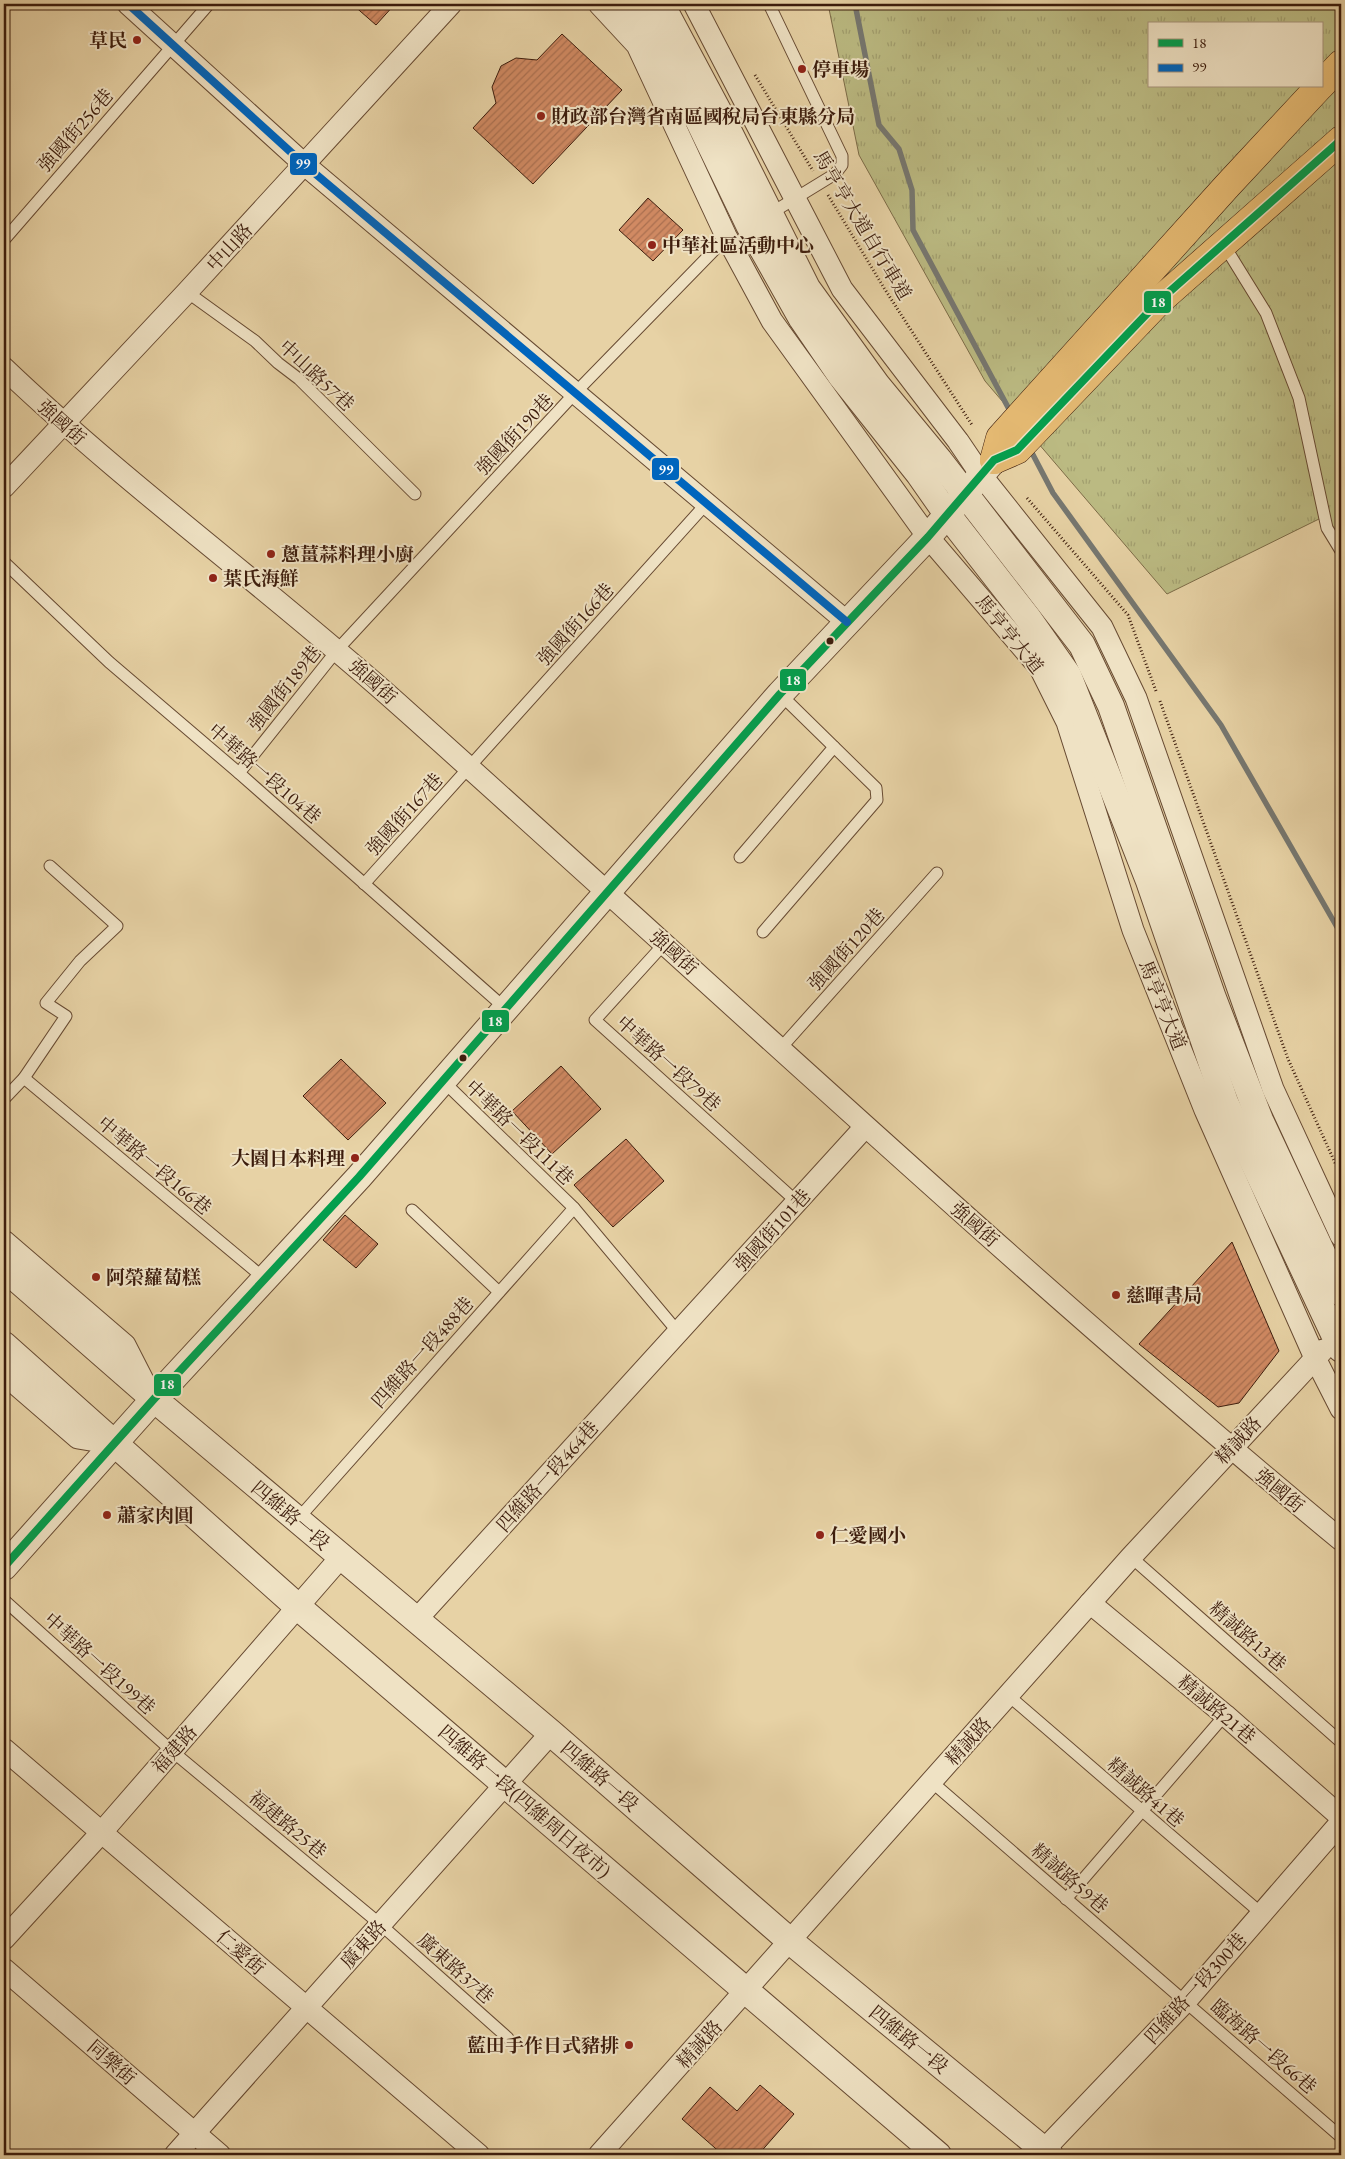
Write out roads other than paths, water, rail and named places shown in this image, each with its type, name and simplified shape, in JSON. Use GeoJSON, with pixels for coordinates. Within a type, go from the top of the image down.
{"type":"FeatureCollection","features":[{"type":"Feature","properties":{"kind":"main road"},"geometry":{"type":"LineString","coordinates":[[1322,85],[1341,64]]}},
{"type":"Feature","properties":{"kind":"main road"},"geometry":{"type":"LineString","coordinates":[[980,476],[1000,438],[1220,194],[1319,88]]}},
{"type":"Feature","properties":{"kind":"main road"},"geometry":{"type":"LineString","coordinates":[[980,476],[1017,450],[1159,301],[1341,140]]}},
{"type":"Feature","properties":{"kind":"street"},"geometry":{"type":"LineString","coordinates":[[128,4],[305,165],[847,622]]}},
{"type":"Feature","properties":{"kind":"street","name":"中山路"},"geometry":{"type":"LineString","coordinates":[[4,487],[305,165],[451,4]]}},
{"type":"Feature","properties":{"kind":"street","name":"馬亨亨大道"},"geometry":{"type":"LineString","coordinates":[[600,4],[637,45],[726,236],[772,321],[928,536],[1040,668],[1076,719],[1149,881],[1215,1106],[1224,1157],[1315,1358],[1341,1409]]}},
{"type":"Feature","properties":{"kind":"street","name":"馬亨亨大道"},"geometry":{"type":"LineString","coordinates":[[628,4],[641,19],[661,51],[692,107],[760,219],[877,385],[980,476],[1102,627],[1136,698],[1263,1094],[1341,1293]]}},
{"type":"Feature","properties":{"kind":"street","name":"馬亨亨大道"},"geometry":{"type":"LineString","coordinates":[[658,4],[667,15],[722,118],[760,219],[802,319],[842,376],[919,474],[946,514],[1028,618],[1068,675],[1076,719]]}},
{"type":"Feature","properties":{"kind":"street","name":"馬亨亨大道"},"geometry":{"type":"LineString","coordinates":[[694,4],[842,289],[958,441],[1082,645],[1111,706],[1214,998],[1263,1094],[1341,1236]]}},
{"type":"Feature","properties":{"kind":"street","name":"強國街"},"geometry":{"type":"LineString","coordinates":[[4,368],[64,425],[338,649],[865,1127],[1230,1448],[1341,1540]]}},
{"type":"Feature","properties":{"kind":"street"},"geometry":{"type":"LineString","coordinates":[[4,1567],[114,1444],[152,1398],[265,1279],[443,1081],[780,694],[928,536],[980,476]]}},
{"type":"Feature","properties":{"kind":"street"},"geometry":{"type":"LineString","coordinates":[[1111,706],[1136,698]]}},
{"type":"Feature","properties":{"kind":"street","name":"馬亨亨大道"},"geometry":{"type":"LineString","coordinates":[[1215,1106],[1284,1224],[1339,1339]]}},
{"type":"Feature","properties":{"kind":"street","name":"強國街101巷"},"geometry":{"type":"LineString","coordinates":[[678,1332],[865,1127]]}},
{"type":"Feature","properties":{"kind":"street","name":"四維路一段"},"geometry":{"type":"LineString","coordinates":[[4,1241],[126,1345],[152,1398]]}},
{"type":"Feature","properties":{"kind":"street","name":"四維路一段"},"geometry":{"type":"LineString","coordinates":[[4,1268],[152,1398],[551,1734],[790,1942],[1044,2153]]}},
{"type":"Feature","properties":{"kind":"street","name":"四維路一段464巷"},"geometry":{"type":"LineString","coordinates":[[416,1620],[678,1332]]}},
{"type":"Feature","properties":{"kind":"street","name":"精誠路"},"geometry":{"type":"LineString","coordinates":[[600,2155],[1131,1557],[1315,1358],[1339,1339]]}},
{"type":"Feature","properties":{"kind":"street"},"geometry":{"type":"LineString","coordinates":[[4,1345],[114,1444]]}},
{"type":"Feature","properties":{"kind":"street"},"geometry":{"type":"LineString","coordinates":[[4,1374],[78,1438],[114,1444]]}},
{"type":"Feature","properties":{"kind":"street","name":"四維路一段(四維周日夜市)"},"geometry":{"type":"LineString","coordinates":[[114,1444],[298,1607],[938,2155]]}},
{"type":"Feature","properties":{"kind":"street","name":"福建路"},"geometry":{"type":"LineString","coordinates":[[4,1939],[101,1832],[341,1557]]}},
{"type":"Feature","properties":{"kind":"street","name":"精誠路21巷"},"geometry":{"type":"LineString","coordinates":[[1090,1603],[1225,1715],[1341,1817]]}},
{"type":"Feature","properties":{"kind":"street","name":"廣東路"},"geometry":{"type":"LineString","coordinates":[[175,2155],[551,1734]]}},
{"type":"Feature","properties":{"kind":"street","name":"仁愛街"},"geometry":{"type":"LineString","coordinates":[[4,1749],[479,2155]]}},
{"type":"Feature","properties":{"kind":"street","name":"四維路一段300巷"},"geometry":{"type":"LineString","coordinates":[[1044,2153],[1186,2001],[1341,1822]]}},
{"type":"Feature","properties":{"kind":"street","name":"同樂街"},"geometry":{"type":"LineString","coordinates":[[4,1969],[220,2155]]}},
{"type":"Feature","properties":{"kind":"lane","name":"強國街256巷"},"geometry":{"type":"LineString","coordinates":[[4,240],[172,44],[209,4]]}},
{"type":"Feature","properties":{"kind":"lane","name":"強國街190巷"},"geometry":{"type":"LineString","coordinates":[[338,649],[576,392],[726,236],[760,219],[836,174],[842,165],[842,156],[769,4]]}},
{"type":"Feature","properties":{"kind":"lane"},"geometry":{"type":"LineString","coordinates":[[1224,245],[1266,312],[1299,398],[1326,528],[1341,551]]}},
{"type":"Feature","properties":{"kind":"lane","name":"中山路57巷"},"geometry":{"type":"LineString","coordinates":[[187,292],[254,341],[278,364],[299,379],[415,494]]}},
{"type":"Feature","properties":{"kind":"lane","name":"強國街166巷"},"geometry":{"type":"LineString","coordinates":[[470,767],[706,504]]}},
{"type":"Feature","properties":{"kind":"lane","name":"中華路一段104巷"},"geometry":{"type":"LineString","coordinates":[[4,562],[109,662],[239,773],[506,1009]]}},
{"type":"Feature","properties":{"kind":"lane","name":"強國街189巷"},"geometry":{"type":"LineString","coordinates":[[239,773],[338,649]]}},
{"type":"Feature","properties":{"kind":"lane"},"geometry":{"type":"LineString","coordinates":[[763,932],[877,800],[876,788],[780,694]]}},
{"type":"Feature","properties":{"kind":"lane"},"geometry":{"type":"LineString","coordinates":[[740,857],[834,747]]}},
{"type":"Feature","properties":{"kind":"lane","name":"強國街167巷"},"geometry":{"type":"LineString","coordinates":[[364,884],[470,767]]}},
{"type":"Feature","properties":{"kind":"lane"},"geometry":{"type":"LineString","coordinates":[[4,1099],[24,1078],[66,1016],[46,1003],[80,961],[118,926],[50,866]]}},
{"type":"Feature","properties":{"kind":"lane","name":"強國街120巷"},"geometry":{"type":"LineString","coordinates":[[780,1049],[937,873]]}},
{"type":"Feature","properties":{"kind":"lane","name":"中華路一段79巷"},"geometry":{"type":"LineString","coordinates":[[664,944],[595,1020],[797,1202]]}},
{"type":"Feature","properties":{"kind":"lane","name":"中華路一段166巷"},"geometry":{"type":"LineString","coordinates":[[24,1078],[265,1279]]}},
{"type":"Feature","properties":{"kind":"lane","name":"中華路一段111巷"},"geometry":{"type":"LineString","coordinates":[[443,1081],[574,1208],[678,1332]]}},
{"type":"Feature","properties":{"kind":"lane","name":"四維路一段488巷"},"geometry":{"type":"LineString","coordinates":[[297,1520],[574,1208]]}},
{"type":"Feature","properties":{"kind":"lane"},"geometry":{"type":"LineString","coordinates":[[412,1210],[499,1292]]}},
{"type":"Feature","properties":{"kind":"lane","name":"精誠路13巷"},"geometry":{"type":"LineString","coordinates":[[1131,1557],[1341,1742]]}},
{"type":"Feature","properties":{"kind":"lane","name":"中華路一段199巷"},"geometry":{"type":"LineString","coordinates":[[4,1600],[172,1751]]}},
{"type":"Feature","properties":{"kind":"lane","name":"精誠路41巷"},"geometry":{"type":"LineString","coordinates":[[1009,1696],[1262,1914]]}},
{"type":"Feature","properties":{"kind":"lane"},"geometry":{"type":"LineString","coordinates":[[1066,1899],[1225,1715]]}},
{"type":"Feature","properties":{"kind":"lane","name":"福建路25巷"},"geometry":{"type":"LineString","coordinates":[[172,1751],[380,1924]]}},
{"type":"Feature","properties":{"kind":"lane","name":"精誠路59巷"},"geometry":{"type":"LineString","coordinates":[[932,1782],[1186,2001]]}},
{"type":"Feature","properties":{"kind":"lane","name":"廣東路37巷"},"geometry":{"type":"LineString","coordinates":[[380,1924],[508,2038]]}},
{"type":"Feature","properties":{"kind":"lane","name":"臨海路一段66巷"},"geometry":{"type":"LineString","coordinates":[[1186,2001],[1341,2136]]}},
{"type":"Feature","properties":{"kind":"waterway"},"geometry":{"type":"LineString","coordinates":[[855,4],[879,125],[899,149],[912,190],[913,230],[1010,411]]}},
{"type":"Feature","properties":{"kind":"waterway"},"geometry":{"type":"LineString","coordinates":[[1031,451],[1053,493],[1221,725],[1341,934]]}},
{"type":"Feature","properties":{"kind":"place","name":"草民"},"geometry":{"type":"Point","coordinates":[137,40]}},
{"type":"Feature","properties":{"kind":"place","name":"停車場"},"geometry":{"type":"Point","coordinates":[802,69]}},
{"type":"Feature","properties":{"kind":"place","name":"財政部台灣省南區國稅局台東縣分局"},"geometry":{"type":"Point","coordinates":[541,116]}},
{"type":"Feature","properties":{"kind":"place","name":"中華社區活動中心"},"geometry":{"type":"Point","coordinates":[652,245]}},
{"type":"Feature","properties":{"kind":"place","name":"蔥薑蒜料理小廚"},"geometry":{"type":"Point","coordinates":[271,554]}},
{"type":"Feature","properties":{"kind":"place","name":"葉氏海鮮"},"geometry":{"type":"Point","coordinates":[213,578]}},
{"type":"Feature","properties":{"kind":"place","name":"大園日本料理"},"geometry":{"type":"Point","coordinates":[355,1158]}},
{"type":"Feature","properties":{"kind":"place","name":"阿榮蘿蔔糕"},"geometry":{"type":"Point","coordinates":[96,1277]}},
{"type":"Feature","properties":{"kind":"place","name":"慈暉書局"},"geometry":{"type":"Point","coordinates":[1116,1295]}},
{"type":"Feature","properties":{"kind":"place","name":"蕭家肉圓"},"geometry":{"type":"Point","coordinates":[107,1515]}},
{"type":"Feature","properties":{"kind":"place","name":"仁愛國小"},"geometry":{"type":"Point","coordinates":[820,1535]}},
{"type":"Feature","properties":{"kind":"place","name":"藍田手作日式豬排"},"geometry":{"type":"Point","coordinates":[629,2045]}}]}
